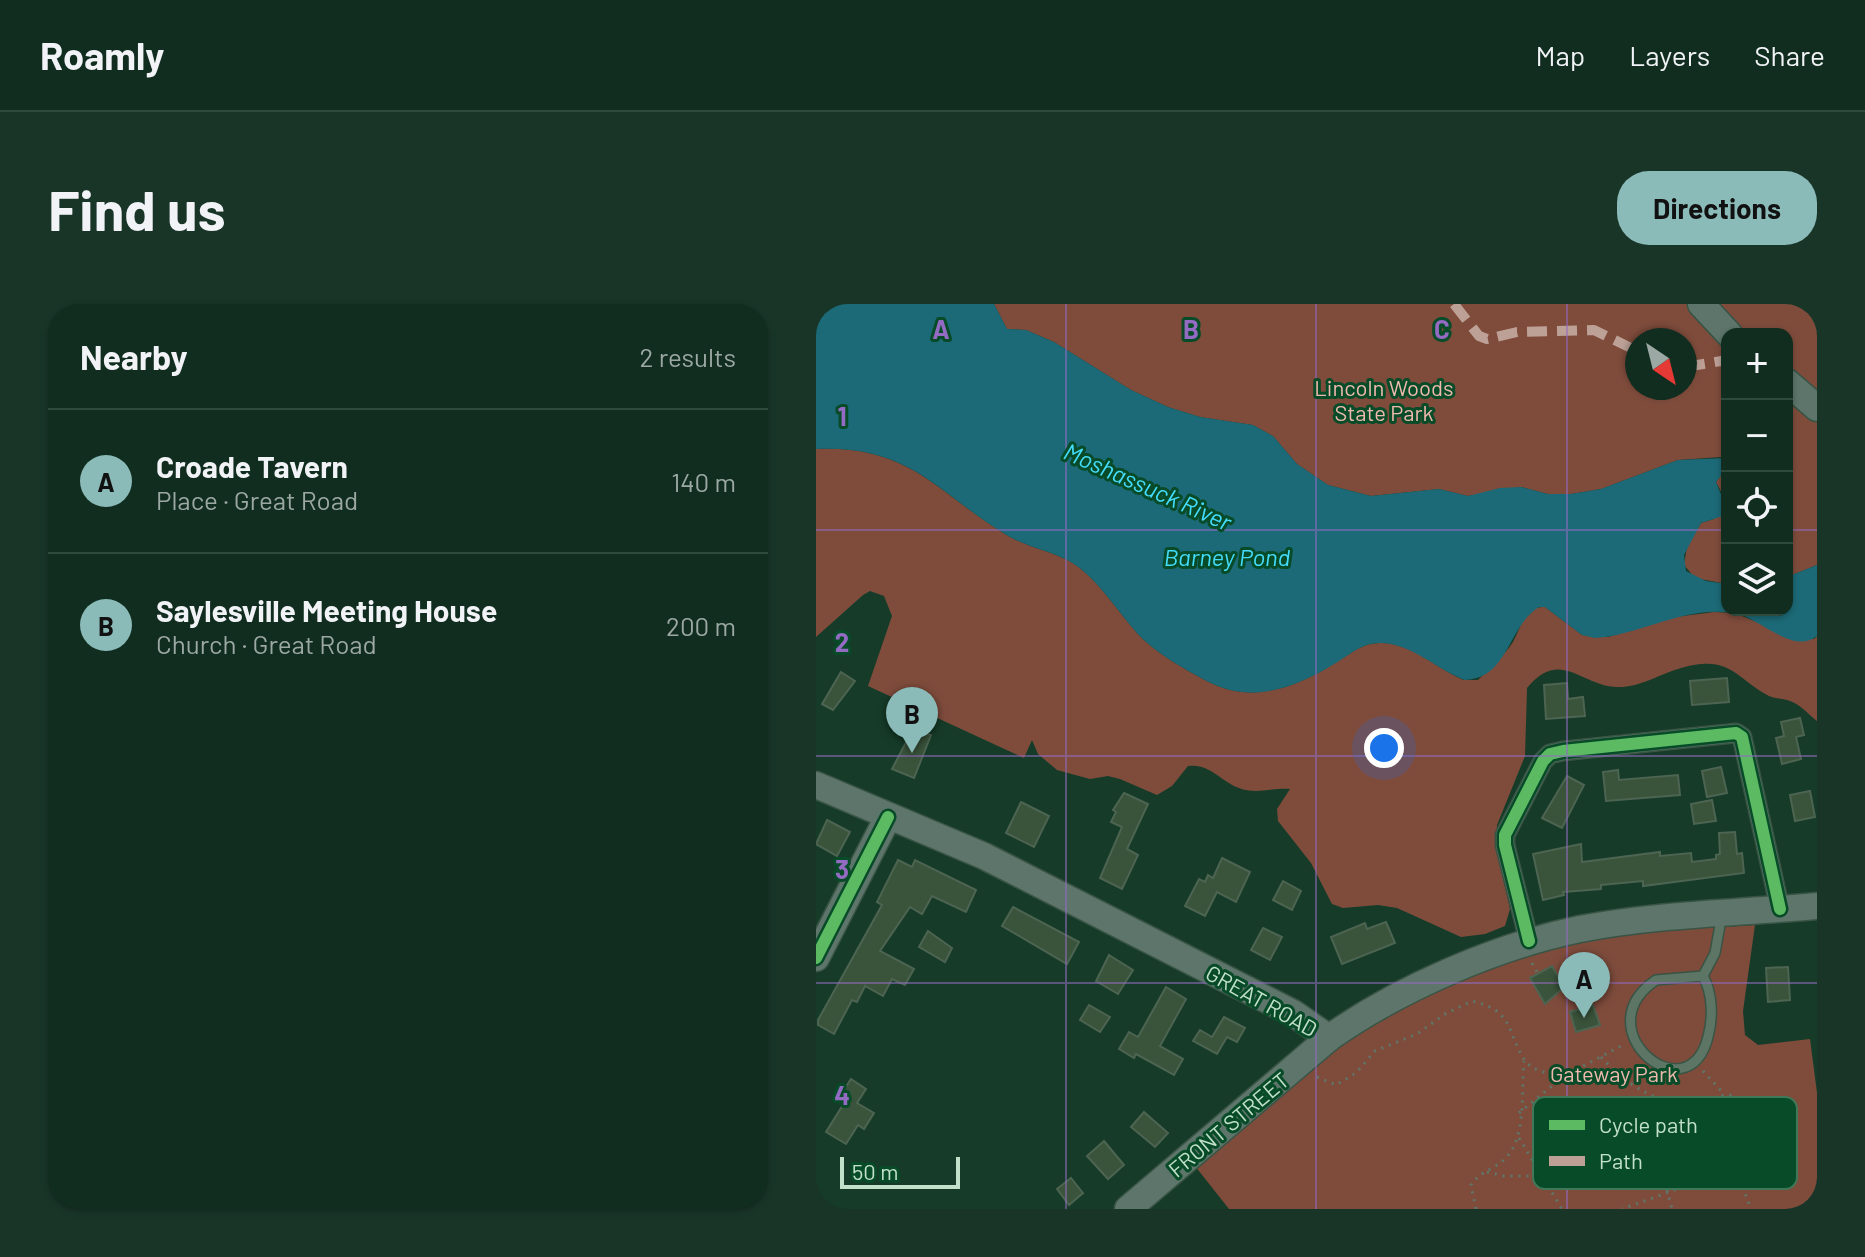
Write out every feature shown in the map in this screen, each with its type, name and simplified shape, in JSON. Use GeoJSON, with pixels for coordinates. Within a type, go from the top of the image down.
{"type":"FeatureCollection","features":[{"type":"Feature","properties":{"kind":"main road"},"geometry":{"type":"LineString","coordinates":[[1701,304],[1723,328]]}},
{"type":"Feature","properties":{"kind":"main road"},"geometry":{"type":"LineString","coordinates":[[1793,387],[1817,408]]}},
{"type":"Feature","properties":{"kind":"main road","name":"GREAT ROAD"},"geometry":{"type":"LineString","coordinates":[[816,785],[984,856],[1293,1013],[1329,1038],[1375,1008],[1529,941],[1582,929],[1817,906]]}},
{"type":"Feature","properties":{"kind":"main road"},"geometry":{"type":"LineString","coordinates":[[816,958],[888,817]]}},
{"type":"Feature","properties":{"kind":"main road","name":"FRONT STREET"},"geometry":{"type":"LineString","coordinates":[[1128,1209],[1329,1038]]}},
{"type":"Feature","properties":{"kind":"street"},"geometry":{"type":"LineString","coordinates":[[1529,941],[1505,835],[1543,761],[1550,754],[1563,751],[1736,733],[1742,737],[1780,909]]}},
{"type":"Feature","properties":{"kind":"lane"},"geometry":{"type":"LineString","coordinates":[[1703,976],[1671,976],[1647,986],[1631,1011],[1634,1037],[1647,1059],[1664,1068],[1699,1060],[1710,1032],[1711,1009],[1703,976],[1715,953],[1722,914]]}},
{"type":"Feature","properties":{"kind":"path"},"geometry":{"type":"LineString","coordinates":[[1300,1063],[1324,1083],[1336,1085],[1348,1080],[1375,1051],[1417,1034],[1445,1014],[1472,1001],[1496,1010],[1506,1020],[1525,1060],[1519,1138],[1533,1161]]}},
{"type":"Feature","properties":{"kind":"path"},"geometry":{"type":"LineString","coordinates":[[1538,1097],[1564,1076],[1634,1037]]}},
{"type":"Feature","properties":{"kind":"path"},"geometry":{"type":"LineString","coordinates":[[1601,1057],[1629,1083],[1655,1097]]}},
{"type":"Feature","properties":{"kind":"path"},"geometry":{"type":"LineString","coordinates":[[1525,1060],[1546,1073],[1564,1076]]}},
{"type":"Feature","properties":{"kind":"path"},"geometry":{"type":"LineString","coordinates":[[1699,1060],[1705,1074],[1724,1094]]}},
{"type":"Feature","properties":{"kind":"path"},"geometry":{"type":"LineString","coordinates":[[1715,1097],[1724,1094],[1731,1097]]}},
{"type":"Feature","properties":{"kind":"path"},"geometry":{"type":"LineString","coordinates":[[1519,1113],[1533,1101]]}},
{"type":"Feature","properties":{"kind":"path"},"geometry":{"type":"LineString","coordinates":[[1476,1209],[1471,1185],[1502,1162],[1519,1138]]}},
{"type":"Feature","properties":{"kind":"path"},"geometry":{"type":"LineString","coordinates":[[1487,1172],[1504,1176],[1533,1176]]}},
{"type":"Feature","properties":{"kind":"path"},"geometry":{"type":"LineString","coordinates":[[1550,1189],[1562,1209]]}},
{"type":"Feature","properties":{"kind":"path"},"geometry":{"type":"LineString","coordinates":[[1622,1209],[1670,1189]]}},
{"type":"Feature","properties":{"kind":"path"},"geometry":{"type":"LineString","coordinates":[[1743,1189],[1751,1209]]}},
{"type":"Feature","properties":{"kind":"path"},"geometry":{"type":"LineString","coordinates":[[1667,1190],[1672,1209]]}},
{"type":"Feature","properties":{"kind":"green space","name":"Lincoln Woods State Park"},"geometry":{"type":"Polygon","coordinates":[[[994,304],[1817,304],[1817,565],[1793,575],[1793,328],[1721,328],[1721,457],[1678,460],[1601,489],[1571,494],[1548,494],[1521,487],[1468,496],[1439,489],[1371,496],[1328,485],[1297,464],[1273,436],[1253,425],[1200,417],[1168,407],[1131,390],[1054,342],[1026,330],[1007,329],[994,304]]]}},
{"type":"Feature","properties":{"kind":"green space"},"geometry":{"type":"Polygon","coordinates":[[[816,449],[849,450],[877,455],[922,475],[1010,537],[1073,563],[1153,648],[1194,674],[1229,690],[1262,692],[1294,684],[1359,648],[1376,643],[1404,647],[1454,676],[1478,680],[1510,647],[1528,614],[1538,608],[1545,607],[1582,635],[1608,637],[1668,618],[1721,612],[1721,616],[1742,616],[1814,639],[1817,636],[1817,721],[1795,704],[1769,696],[1730,670],[1710,664],[1697,664],[1633,685],[1616,687],[1560,670],[1539,676],[1527,688],[1525,756],[1497,825],[1496,846],[1510,909],[1505,926],[1485,934],[1461,937],[1397,908],[1378,905],[1343,908],[1332,904],[1311,863],[1278,821],[1277,809],[1290,789],[1246,790],[1196,766],[1188,766],[1172,786],[1157,795],[1108,776],[1090,779],[1057,770],[1038,754],[1032,740],[1024,758],[868,686],[892,616],[884,596],[870,591],[863,595],[816,637],[816,449]]]}},
{"type":"Feature","properties":{"kind":"green space"},"geometry":{"type":"Polygon","coordinates":[[[1721,506],[1721,583],[1695,578],[1684,565],[1687,547],[1701,523],[1714,519],[1721,506]]]}},
{"type":"Feature","properties":{"kind":"green space","name":"Gateway Park"},"geometry":{"type":"Polygon","coordinates":[[[1755,925],[1743,1011],[1745,1035],[1758,1045],[1810,1039],[1817,1093],[1817,1209],[1229,1209],[1195,1166],[1326,1054],[1417,999],[1523,954],[1574,941],[1651,931],[1755,925]]]}},
{"type":"Feature","properties":{"kind":"water","name":"Barney Pond"},"geometry":{"type":"Polygon","coordinates":[[[816,304],[994,304],[1007,329],[1026,330],[1054,342],[1131,390],[1168,407],[1200,417],[1253,425],[1273,436],[1297,464],[1328,485],[1371,496],[1439,489],[1468,496],[1500,488],[1521,487],[1548,494],[1571,494],[1601,489],[1678,460],[1721,458],[1721,476],[1716,482],[1721,494],[1721,517],[1701,523],[1684,555],[1686,571],[1706,581],[1721,583],[1721,612],[1698,613],[1595,638],[1582,635],[1545,607],[1539,607],[1528,616],[1491,671],[1480,677],[1465,680],[1404,648],[1376,643],[1359,648],[1294,684],[1262,692],[1229,690],[1194,674],[1153,648],[1073,563],[1010,537],[922,475],[901,464],[877,455],[849,450],[816,449],[816,304]]]}},
{"type":"Feature","properties":{"kind":"water","name":"Barney Pond"},"geometry":{"type":"Polygon","coordinates":[[[1817,565],[1817,636],[1807,641],[1797,641],[1743,616],[1793,616],[1793,575],[1817,565]]]}},
{"type":"Feature","properties":{"kind":"building"},"geometry":{"type":"Polygon","coordinates":[[[841,672],[855,681],[833,710],[822,704],[841,672]]]}},
{"type":"Feature","properties":{"kind":"building"},"geometry":{"type":"Polygon","coordinates":[[[1727,678],[1729,702],[1692,705],[1690,681],[1727,678]]]}},
{"type":"Feature","properties":{"kind":"building"},"geometry":{"type":"Polygon","coordinates":[[[1567,683],[1568,699],[1583,697],[1585,716],[1546,719],[1544,685],[1567,683]]]}},
{"type":"Feature","properties":{"kind":"building"},"geometry":{"type":"Polygon","coordinates":[[[1800,718],[1804,735],[1796,737],[1801,759],[1782,764],[1776,738],[1784,736],[1781,722],[1800,718]]]}},
{"type":"Feature","properties":{"kind":"building"},"geometry":{"type":"Polygon","coordinates":[[[913,729],[931,735],[914,778],[892,769],[913,729]]]}},
{"type":"Feature","properties":{"kind":"building"},"geometry":{"type":"Polygon","coordinates":[[[1721,767],[1727,793],[1707,797],[1702,771],[1721,767]]]}},
{"type":"Feature","properties":{"kind":"building"},"geometry":{"type":"Polygon","coordinates":[[[1618,770],[1619,780],[1678,775],[1680,795],[1606,801],[1603,772],[1618,770]]]}},
{"type":"Feature","properties":{"kind":"building"},"geometry":{"type":"Polygon","coordinates":[[[1567,776],[1584,785],[1562,828],[1542,818],[1567,776]]]}},
{"type":"Feature","properties":{"kind":"building"},"geometry":{"type":"Polygon","coordinates":[[[1810,791],[1815,817],[1795,821],[1790,795],[1810,791]]]}},
{"type":"Feature","properties":{"kind":"building"},"geometry":{"type":"Polygon","coordinates":[[[1124,793],[1148,804],[1127,849],[1138,855],[1122,889],[1100,878],[1122,827],[1111,822],[1116,812],[1113,810],[1124,793]]]}},
{"type":"Feature","properties":{"kind":"building"},"geometry":{"type":"Polygon","coordinates":[[[1712,800],[1716,821],[1694,824],[1691,804],[1712,800]]]}},
{"type":"Feature","properties":{"kind":"building"},"geometry":{"type":"Polygon","coordinates":[[[1021,802],[1049,816],[1034,847],[1006,833],[1021,802]]]}},
{"type":"Feature","properties":{"kind":"building"},"geometry":{"type":"Polygon","coordinates":[[[827,820],[850,832],[837,856],[816,844],[827,820]]]}},
{"type":"Feature","properties":{"kind":"building"},"geometry":{"type":"Polygon","coordinates":[[[1735,832],[1737,854],[1742,853],[1744,873],[1643,886],[1643,881],[1601,885],[1601,889],[1563,892],[1564,895],[1543,900],[1533,854],[1581,844],[1582,862],[1660,852],[1660,856],[1691,853],[1692,862],[1716,859],[1716,855],[1720,854],[1719,833],[1735,832]]]}},
{"type":"Feature","properties":{"kind":"building"},"geometry":{"type":"Polygon","coordinates":[[[1222,858],[1250,872],[1236,902],[1217,892],[1205,916],[1185,906],[1199,879],[1205,882],[1208,875],[1213,878],[1222,858]]]}},
{"type":"Feature","properties":{"kind":"building"},"geometry":{"type":"Polygon","coordinates":[[[898,860],[912,867],[915,860],[976,890],[966,912],[932,896],[922,914],[910,907],[880,951],[914,969],[905,985],[892,979],[883,996],[865,986],[857,1002],[852,1000],[834,1034],[818,1025],[818,1020],[882,905],[877,902],[898,860]]]}},
{"type":"Feature","properties":{"kind":"building"},"geometry":{"type":"Polygon","coordinates":[[[1283,881],[1301,891],[1292,910],[1273,900],[1283,881]]]}},
{"type":"Feature","properties":{"kind":"building"},"geometry":{"type":"Polygon","coordinates":[[[1013,907],[1079,942],[1067,964],[1002,926],[1013,907]]]}},
{"type":"Feature","properties":{"kind":"building"},"geometry":{"type":"Polygon","coordinates":[[[1386,922],[1395,943],[1342,964],[1331,937],[1365,923],[1367,929],[1386,922]]]}},
{"type":"Feature","properties":{"kind":"building"},"geometry":{"type":"Polygon","coordinates":[[[1263,928],[1282,937],[1270,960],[1251,950],[1263,928]]]}},
{"type":"Feature","properties":{"kind":"building"},"geometry":{"type":"Polygon","coordinates":[[[928,931],[952,948],[945,962],[919,947],[928,931]]]}},
{"type":"Feature","properties":{"kind":"building"},"geometry":{"type":"Polygon","coordinates":[[[1109,955],[1133,970],[1118,994],[1096,981],[1109,955]]]}},
{"type":"Feature","properties":{"kind":"building"},"geometry":{"type":"Polygon","coordinates":[[[1552,966],[1564,987],[1545,1004],[1530,978],[1552,966]]]}},
{"type":"Feature","properties":{"kind":"building"},"geometry":{"type":"Polygon","coordinates":[[[1788,967],[1790,1000],[1768,1002],[1766,968],[1788,967]]]}},
{"type":"Feature","properties":{"kind":"building"},"geometry":{"type":"Polygon","coordinates":[[[1166,987],[1186,999],[1160,1046],[1183,1059],[1174,1075],[1136,1054],[1134,1058],[1119,1049],[1129,1032],[1138,1037],[1166,987]]]}},
{"type":"Feature","properties":{"kind":"building"},"geometry":{"type":"Polygon","coordinates":[[[1089,1005],[1110,1017],[1100,1032],[1080,1020],[1089,1005]]]}},
{"type":"Feature","properties":{"kind":"building"},"geometry":{"type":"Polygon","coordinates":[[[1593,1005],[1600,1025],[1576,1032],[1570,1012],[1593,1005]]]}},
{"type":"Feature","properties":{"kind":"building"},"geometry":{"type":"Polygon","coordinates":[[[1224,1017],[1245,1028],[1237,1042],[1227,1037],[1217,1054],[1193,1041],[1200,1030],[1212,1037],[1224,1017]]]}},
{"type":"Feature","properties":{"kind":"building"},"geometry":{"type":"Polygon","coordinates":[[[851,1079],[866,1089],[857,1103],[874,1113],[864,1129],[858,1125],[846,1144],[826,1132],[846,1100],[840,1096],[851,1079]]]}},
{"type":"Feature","properties":{"kind":"building"},"geometry":{"type":"Polygon","coordinates":[[[1144,1112],[1168,1133],[1155,1147],[1131,1127],[1144,1112]]]}},
{"type":"Feature","properties":{"kind":"building"},"geometry":{"type":"Polygon","coordinates":[[[1104,1141],[1124,1165],[1108,1179],[1087,1156],[1104,1141]]]}},
{"type":"Feature","properties":{"kind":"building"},"geometry":{"type":"Polygon","coordinates":[[[1071,1178],[1083,1193],[1069,1205],[1057,1189],[1071,1178]]]}},
{"type":"Feature","properties":{"kind":"marked path"},"geometry":{"type":"LineString","coordinates":[[1454,304],[1479,336],[1487,339],[1517,332],[1594,330],[1625,345]]}},
{"type":"Feature","properties":{"kind":"marked path"},"geometry":{"type":"LineString","coordinates":[[1697,365],[1721,361]]}},
{"type":"Feature","properties":{"kind":"cycle path"},"geometry":{"type":"LineString","coordinates":[[1529,941],[1505,835],[1543,761],[1550,754],[1563,751],[1736,733],[1742,737],[1780,909]]}},
{"type":"Feature","properties":{"kind":"cycle path"},"geometry":{"type":"LineString","coordinates":[[816,958],[888,817]]}},
{"type":"Feature","properties":{"kind":"place","name":"Saylesville Meeting House"},"geometry":{"type":"Point","coordinates":[912,753]}},
{"type":"Feature","properties":{"kind":"place","name":"Croade Tavern"},"geometry":{"type":"Point","coordinates":[1584,1018]}},
{"type":"Feature","properties":{"kind":"water label","name":"Moshassuck River"},"geometry":{"type":"Point","coordinates":[1148,486]}}]}
